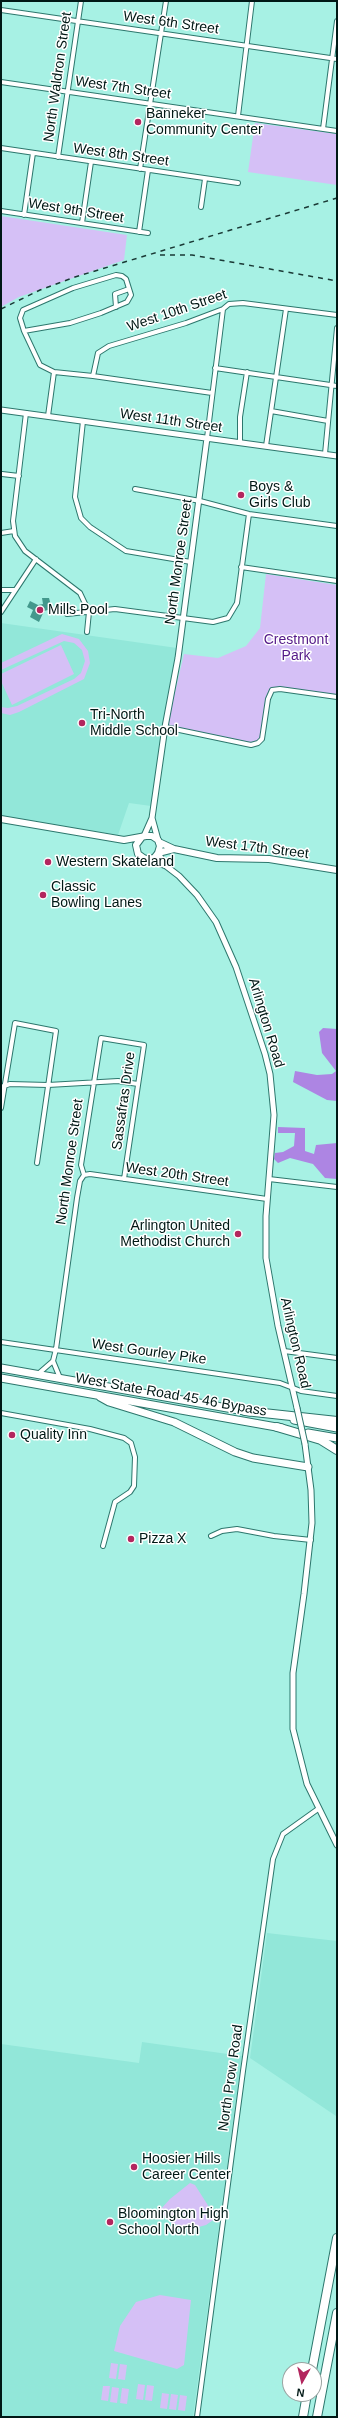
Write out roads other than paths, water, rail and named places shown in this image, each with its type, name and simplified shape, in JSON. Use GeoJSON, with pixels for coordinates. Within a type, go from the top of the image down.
{"type":"FeatureCollection","features":[{"type":"Feature","properties":{"kind":"highway","name":"West State Road 45 46 Bypass"},"geometry":{"type":"LineString","coordinates":[[4,1368],[337,1428]]}},
{"type":"Feature","properties":{"kind":"highway"},"geometry":{"type":"LineString","coordinates":[[1,1374],[4,1368]]}},
{"type":"Feature","properties":{"kind":"highway","name":"West State Road 45 46 Bypass"},"geometry":{"type":"LineString","coordinates":[[1,1378],[337,1438]]}},
{"type":"Feature","properties":{"kind":"highway"},"geometry":{"type":"LineString","coordinates":[[97,1395],[109,1402],[174,1422],[235,1452],[254,1458],[308,1467]]}},
{"type":"Feature","properties":{"kind":"highway"},"geometry":{"type":"LineString","coordinates":[[245,1411],[337,1421]]}},
{"type":"Feature","properties":{"kind":"highway"},"geometry":{"type":"LineString","coordinates":[[277,1427],[321,1440],[337,1450]]}},
{"type":"Feature","properties":{"kind":"highway"},"geometry":{"type":"LineString","coordinates":[[314,2362],[337,2238]]}},
{"type":"Feature","properties":{"kind":"highway"},"geometry":{"type":"LineString","coordinates":[[317,2417],[337,2313]]}},
{"type":"Feature","properties":{"kind":"highway"},"geometry":{"type":"LineString","coordinates":[[303,2417],[306,2402]]}},
{"type":"Feature","properties":{"kind":"main road"},"geometry":{"type":"LineString","coordinates":[[1,819],[124,840],[152,836],[158,841],[158,853],[148,859],[140,856],[136,850],[124,840]]}},
{"type":"Feature","properties":{"kind":"main road"},"geometry":{"type":"LineString","coordinates":[[136,850],[137,843],[143,837]]}},
{"type":"Feature","properties":{"kind":"main road","name":"West 17th Street"},"geometry":{"type":"LineString","coordinates":[[158,841],[174,849],[217,858],[269,859],[337,870]]}},
{"type":"Feature","properties":{"kind":"main road","name":"West 17th Street"},"geometry":{"type":"LineString","coordinates":[[158,853],[174,849]]}},
{"type":"Feature","properties":{"kind":"street","name":"North Waldron Street"},"geometry":{"type":"LineString","coordinates":[[58,157],[81,1]]}},
{"type":"Feature","properties":{"kind":"street"},"geometry":{"type":"LineString","coordinates":[[140,169],[166,1]]}},
{"type":"Feature","properties":{"kind":"street"},"geometry":{"type":"LineString","coordinates":[[238,116],[252,1]]}},
{"type":"Feature","properties":{"kind":"street","name":"West 6th Street"},"geometry":{"type":"LineString","coordinates":[[1,10],[334,58]]}},
{"type":"Feature","properties":{"kind":"street"},"geometry":{"type":"LineString","coordinates":[[324,129],[334,58],[337,21]]}},
{"type":"Feature","properties":{"kind":"street","name":"West 7th Street"},"geometry":{"type":"LineString","coordinates":[[1,82],[337,131]]}},
{"type":"Feature","properties":{"kind":"street","name":"West 8th Street"},"geometry":{"type":"LineString","coordinates":[[1,148],[238,184]]}},
{"type":"Feature","properties":{"kind":"street"},"geometry":{"type":"LineString","coordinates":[[24,215],[33,153]]}},
{"type":"Feature","properties":{"kind":"street"},"geometry":{"type":"LineString","coordinates":[[82,223],[91,162]]}},
{"type":"Feature","properties":{"kind":"street"},"geometry":{"type":"LineString","coordinates":[[139,232],[148,170]]}},
{"type":"Feature","properties":{"kind":"street"},"geometry":{"type":"LineString","coordinates":[[201,208],[205,178]]}},
{"type":"Feature","properties":{"kind":"street","name":"West 9th Street"},"geometry":{"type":"LineString","coordinates":[[1,211],[148,233]]}},
{"type":"Feature","properties":{"kind":"street"},"geometry":{"type":"LineString","coordinates":[[24,331],[70,323],[116,307],[129,300],[129,289],[126,279],[119,275],[73,288],[24,310],[20,318],[24,331],[40,365],[54,372],[212,393]]}},
{"type":"Feature","properties":{"kind":"street"},"geometry":{"type":"LineString","coordinates":[[116,307],[114,294],[129,289]]}},
{"type":"Feature","properties":{"kind":"street","name":"West 10th Street"},"geometry":{"type":"LineString","coordinates":[[93,376],[98,353],[109,346],[186,323],[223,309],[229,304],[238,303],[337,315]]}},
{"type":"Feature","properties":{"kind":"street","name":"North Monroe Street"},"geometry":{"type":"LineString","coordinates":[[143,837],[152,818],[165,727],[184,619],[223,309]]}},
{"type":"Feature","properties":{"kind":"street"},"geometry":{"type":"LineString","coordinates":[[266,446],[286,309]]}},
{"type":"Feature","properties":{"kind":"street"},"geometry":{"type":"LineString","coordinates":[[325,454],[337,328]]}},
{"type":"Feature","properties":{"kind":"street"},"geometry":{"type":"LineString","coordinates":[[215,368],[337,386]]}},
{"type":"Feature","properties":{"kind":"street"},"geometry":{"type":"LineString","coordinates":[[48,416],[54,372]]}},
{"type":"Feature","properties":{"kind":"street"},"geometry":{"type":"LineString","coordinates":[[240,442],[240,416],[247,372]]}},
{"type":"Feature","properties":{"kind":"street","name":"West 11th Street"},"geometry":{"type":"LineString","coordinates":[[1,410],[337,456]]}},
{"type":"Feature","properties":{"kind":"street"},"geometry":{"type":"LineString","coordinates":[[271,411],[328,421]]}},
{"type":"Feature","properties":{"kind":"street"},"geometry":{"type":"LineString","coordinates":[[26,413],[13,521],[14,531],[22,547],[77,589],[85,600],[89,612],[88,632]]}},
{"type":"Feature","properties":{"kind":"street"},"geometry":{"type":"LineString","coordinates":[[83,421],[74,497],[81,518],[126,551],[191,562]]}},
{"type":"Feature","properties":{"kind":"street"},"geometry":{"type":"LineString","coordinates":[[2,474],[18,476]]}},
{"type":"Feature","properties":{"kind":"street"},"geometry":{"type":"LineString","coordinates":[[135,490],[200,501],[249,514],[337,526]]}},
{"type":"Feature","properties":{"kind":"street"},"geometry":{"type":"LineString","coordinates":[[67,614],[115,609],[213,622],[228,618],[236,606],[249,514]]}},
{"type":"Feature","properties":{"kind":"street"},"geometry":{"type":"LineString","coordinates":[[1,533],[14,531]]}},
{"type":"Feature","properties":{"kind":"street"},"geometry":{"type":"LineString","coordinates":[[1,612],[36,558]]}},
{"type":"Feature","properties":{"kind":"street"},"geometry":{"type":"LineString","coordinates":[[241,568],[337,581]]}},
{"type":"Feature","properties":{"kind":"street"},"geometry":{"type":"LineString","coordinates":[[1,590],[14,590]]}},
{"type":"Feature","properties":{"kind":"street"},"geometry":{"type":"LineString","coordinates":[[165,727],[242,744],[258,743],[262,739],[268,699],[272,690],[280,689],[337,697]]}},
{"type":"Feature","properties":{"kind":"street","name":"North Monroe Street"},"geometry":{"type":"LineString","coordinates":[[152,818],[158,841]]}},
{"type":"Feature","properties":{"kind":"street","name":"Arlington Road"},"geometry":{"type":"LineString","coordinates":[[158,853],[166,866],[191,888],[213,917],[227,945],[265,1054],[272,1091],[274,1129],[267,1199],[266,1258],[284,1351],[305,1444],[311,1490],[311,1540],[292,1673],[292,1713],[300,1761],[318,1810],[337,1845]]}},
{"type":"Feature","properties":{"kind":"street","name":"Arlington Road"},"geometry":{"type":"LineString","coordinates":[[148,859],[166,866]]}},
{"type":"Feature","properties":{"kind":"street"},"geometry":{"type":"LineString","coordinates":[[1,1108],[3,1086],[15,1023],[56,1031],[37,1163]]}},
{"type":"Feature","properties":{"kind":"street","name":"North Monroe Street"},"geometry":{"type":"LineString","coordinates":[[53,1362],[77,1198],[80,1180],[84,1175],[81,1165],[101,1038]]}},
{"type":"Feature","properties":{"kind":"street","name":"Sassafras Drive"},"geometry":{"type":"LineString","coordinates":[[101,1038],[144,1045],[124,1180]]}},
{"type":"Feature","properties":{"kind":"street"},"geometry":{"type":"LineString","coordinates":[[3,1086],[94,1084],[118,1081],[138,1084]]}},
{"type":"Feature","properties":{"kind":"street","name":"West 20th Street"},"geometry":{"type":"LineString","coordinates":[[84,1175],[90,1174],[267,1199]]}},
{"type":"Feature","properties":{"kind":"street"},"geometry":{"type":"LineString","coordinates":[[269,1179],[337,1187]]}},
{"type":"Feature","properties":{"kind":"street","name":"West Gourley Pike"},"geometry":{"type":"LineString","coordinates":[[1,1342],[280,1383],[301,1391],[337,1396]]}},
{"type":"Feature","properties":{"kind":"street"},"geometry":{"type":"LineString","coordinates":[[284,1351],[337,1358]]}},
{"type":"Feature","properties":{"kind":"street"},"geometry":{"type":"LineString","coordinates":[[38,1374],[53,1362],[60,1378]]}},
{"type":"Feature","properties":{"kind":"street"},"geometry":{"type":"LineString","coordinates":[[1,1413],[90,1429],[124,1438],[131,1443],[135,1457],[134,1486],[130,1492],[116,1502],[103,1546]]}},
{"type":"Feature","properties":{"kind":"street"},"geometry":{"type":"LineString","coordinates":[[211,1536],[222,1531],[237,1529],[274,1536],[311,1540]]}},
{"type":"Feature","properties":{"kind":"street","name":"North Prow Road"},"geometry":{"type":"LineString","coordinates":[[197,2417],[242,2071],[273,1859],[283,1834],[318,1810]]}},
{"type":"Feature","properties":{"kind":"railway"},"geometry":{"type":"LineString","coordinates":[[1,309],[40,290],[75,277],[337,198]]}},
{"type":"Feature","properties":{"kind":"railway"},"geometry":{"type":"LineString","coordinates":[[160,255],[192,255],[337,281]]}},
{"type":"Feature","properties":{"kind":"place","name":"Banneker Community Center"},"geometry":{"type":"Point","coordinates":[138,122]}},
{"type":"Feature","properties":{"kind":"place","name":"Boys & Girls Club"},"geometry":{"type":"Point","coordinates":[241,495]}},
{"type":"Feature","properties":{"kind":"place","name":"Mills Pool"},"geometry":{"type":"Point","coordinates":[40,610]}},
{"type":"Feature","properties":{"kind":"place","name":"Tri-North Middle School"},"geometry":{"type":"Point","coordinates":[82,723]}},
{"type":"Feature","properties":{"kind":"place","name":"Western Skateland"},"geometry":{"type":"Point","coordinates":[48,862]}},
{"type":"Feature","properties":{"kind":"place","name":"Classic Bowling Lanes"},"geometry":{"type":"Point","coordinates":[43,895]}},
{"type":"Feature","properties":{"kind":"place","name":"Arlington United Methodist Church"},"geometry":{"type":"Point","coordinates":[238,1234]}},
{"type":"Feature","properties":{"kind":"place","name":"Quality Inn"},"geometry":{"type":"Point","coordinates":[12,1435]}},
{"type":"Feature","properties":{"kind":"place","name":"Pizza X"},"geometry":{"type":"Point","coordinates":[131,1539]}},
{"type":"Feature","properties":{"kind":"place","name":"Hoosier Hills Career Center"},"geometry":{"type":"Point","coordinates":[134,2167]}},
{"type":"Feature","properties":{"kind":"place","name":"Bloomington High School North"},"geometry":{"type":"Point","coordinates":[110,2222]}},
{"type":"Feature","properties":{"kind":"park label","name":"Crestmont Park"},"geometry":{"type":"Point","coordinates":[296,648]}}]}
